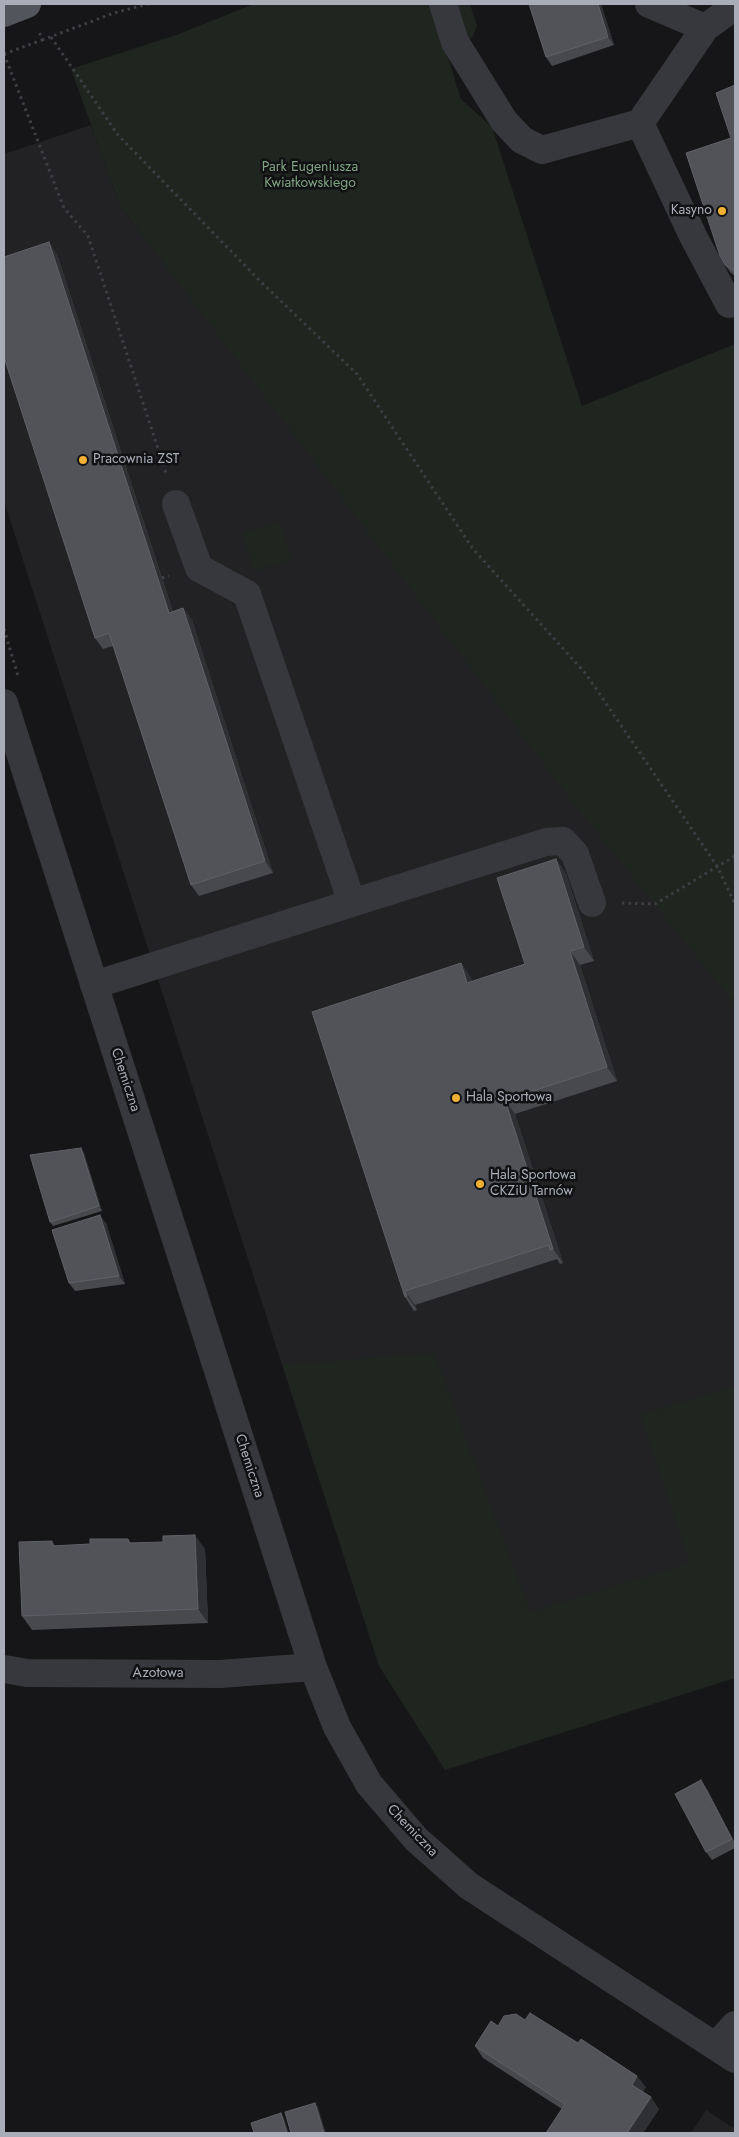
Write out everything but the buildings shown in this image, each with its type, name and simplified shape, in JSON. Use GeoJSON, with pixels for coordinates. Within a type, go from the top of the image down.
{"type":"FeatureCollection","features":[{"type":"Feature","properties":{"kind":"main road"},"geometry":{"type":"LineString","coordinates":[[4,13],[27,4]]}},
{"type":"Feature","properties":{"kind":"street"},"geometry":{"type":"LineString","coordinates":[[443,4],[456,42],[504,121],[522,140],[542,150],[640,123],[705,28],[730,7]]}},
{"type":"Feature","properties":{"kind":"street"},"geometry":{"type":"LineString","coordinates":[[650,4],[705,28]]}},
{"type":"Feature","properties":{"kind":"street"},"geometry":{"type":"LineString","coordinates":[[640,123],[693,236],[729,304],[735,302]]}},
{"type":"Feature","properties":{"kind":"street"},"geometry":{"type":"LineString","coordinates":[[176,504],[199,568],[248,594],[352,903]]}},
{"type":"Feature","properties":{"kind":"street","name":"Chemiczna"},"geometry":{"type":"LineString","coordinates":[[4,703],[313,1667],[337,1727],[369,1784],[416,1839],[469,1886],[726,2052]]}},
{"type":"Feature","properties":{"kind":"street"},"geometry":{"type":"LineString","coordinates":[[94,985],[546,842],[563,841],[575,854],[592,902]]}},
{"type":"Feature","properties":{"kind":"street","name":"Azotowa"},"geometry":{"type":"LineString","coordinates":[[4,1669],[27,1673],[220,1674],[313,1667]]}},
{"type":"Feature","properties":{"kind":"street"},"geometry":{"type":"LineString","coordinates":[[726,2052],[735,2025]]}},
{"type":"Feature","properties":{"kind":"path"},"geometry":{"type":"LineString","coordinates":[[148,4],[114,13],[4,54],[64,208],[88,236],[141,403],[176,504]]}},
{"type":"Feature","properties":{"kind":"path"},"geometry":{"type":"LineString","coordinates":[[39,30],[42,40]]}},
{"type":"Feature","properties":{"kind":"path"},"geometry":{"type":"LineString","coordinates":[[51,37],[118,135],[260,280],[357,374],[473,549],[586,674],[717,866],[735,904]]}},
{"type":"Feature","properties":{"kind":"path"},"geometry":{"type":"LineString","coordinates":[[654,904],[735,856]]}},
{"type":"Feature","properties":{"kind":"shaded area","name":"Hala Sportowa CKZiU Tarnów"},"geometry":{"type":"Polygon","coordinates":[[[91,125],[120,206],[735,1004],[735,1678],[379,1666],[4,501],[4,154],[91,125]]]}},
{"type":"Feature","properties":{"kind":"shaded area"},"geometry":{"type":"Polygon","coordinates":[[[706,2110],[735,2129],[735,2133],[691,2133],[706,2110]]]}},
{"type":"Feature","properties":{"kind":"green space","name":"Park Eugeniusza Kwiatkowskiego"},"geometry":{"type":"Polygon","coordinates":[[[254,4],[431,4],[461,99],[492,127],[582,406],[735,344],[735,1004],[578,809],[120,206],[71,69],[179,34],[254,4]]]}},
{"type":"Feature","properties":{"kind":"green space"},"geometry":{"type":"Polygon","coordinates":[[[455,4],[470,4],[477,26],[473,36],[467,41],[455,4]]]}},
{"type":"Feature","properties":{"kind":"green space"},"geometry":{"type":"Polygon","coordinates":[[[280,522],[291,560],[254,571],[242,533],[280,522]]]}},
{"type":"Feature","properties":{"kind":"green space"},"geometry":{"type":"Polygon","coordinates":[[[434,1353],[530,1612],[690,1563],[640,1415],[735,1386],[735,1678],[445,1770],[379,1666],[283,1365],[434,1353]]]}},
{"type":"Feature","properties":{"kind":"place","name":"Kasyno"},"geometry":{"type":"Point","coordinates":[722,211]}},
{"type":"Feature","properties":{"kind":"place","name":"Pracownia ZST"},"geometry":{"type":"Point","coordinates":[83,460]}},
{"type":"Feature","properties":{"kind":"place","name":"Hala Sportowa"},"geometry":{"type":"Point","coordinates":[456,1098]}},
{"type":"Feature","properties":{"kind":"place","name":"Hala Sportowa CKZiU Tarnów"},"geometry":{"type":"Point","coordinates":[480,1184]}}]}
